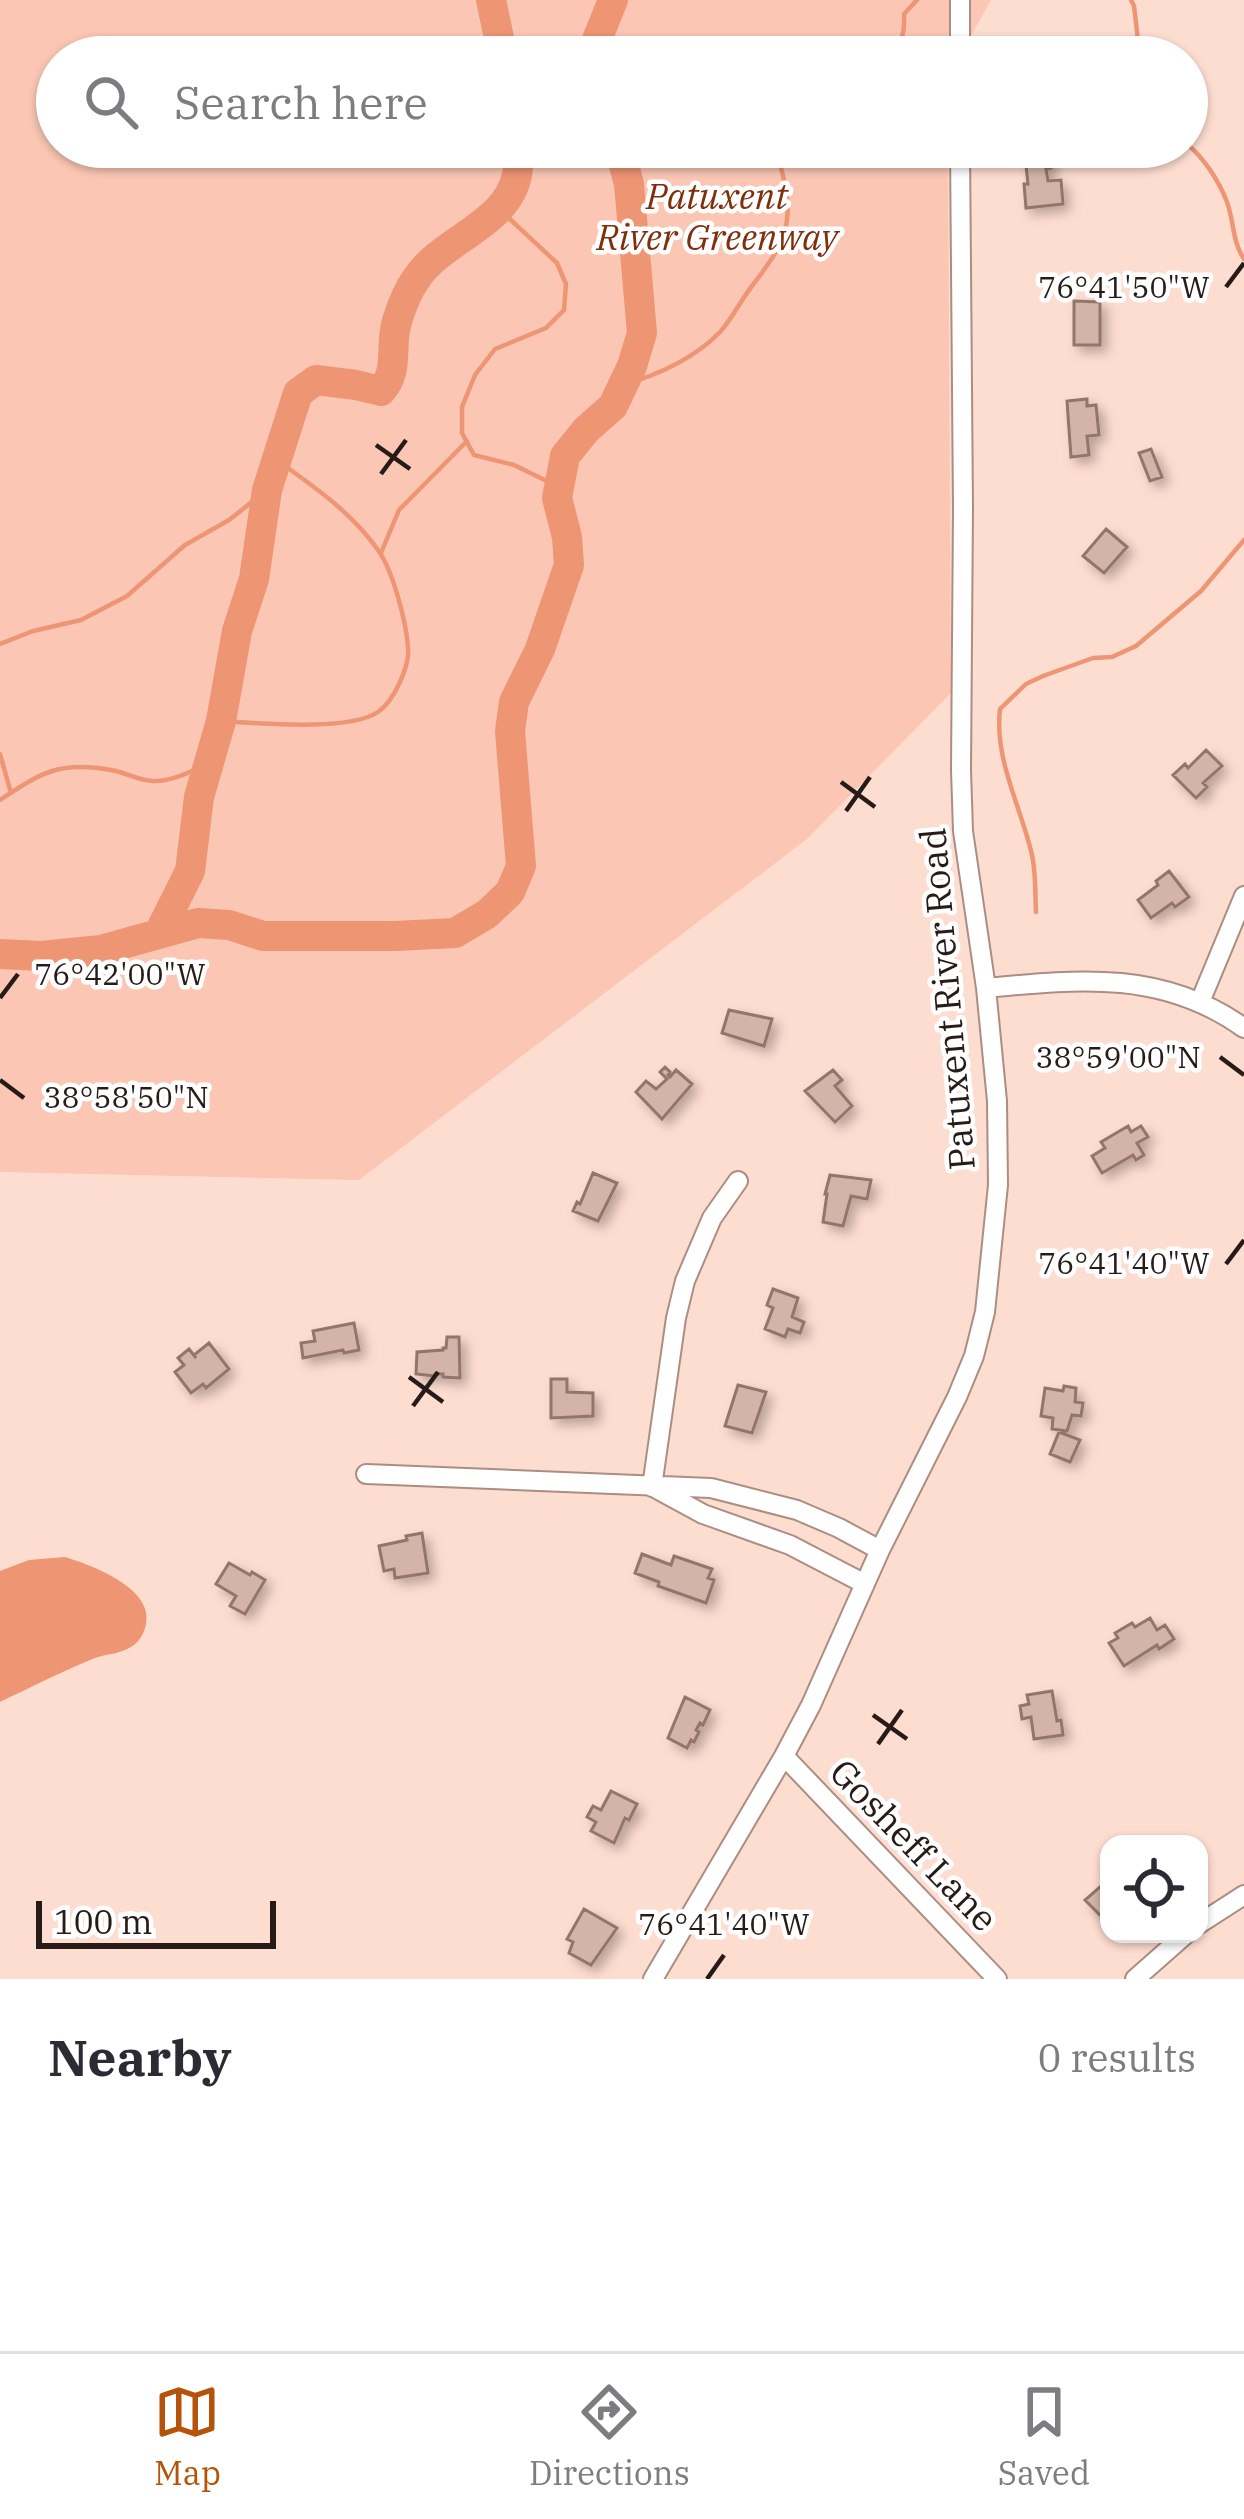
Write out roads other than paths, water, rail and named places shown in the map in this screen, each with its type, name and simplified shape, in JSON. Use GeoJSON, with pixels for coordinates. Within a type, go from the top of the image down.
{"type":"FeatureCollection","features":[{"type":"Feature","properties":{"kind":"street"},"geometry":{"type":"LineString","coordinates":[[959,0],[960,36]]}},
{"type":"Feature","properties":{"kind":"street","name":"Patuxent River Road"},"geometry":{"type":"LineString","coordinates":[[653,1979],[811,1706],[880,1550],[957,1397],[986,1312],[998,1185],[997,1101],[963,831],[960,168]]}},
{"type":"Feature","properties":{"kind":"street"},"geometry":{"type":"LineString","coordinates":[[1200,1002],[1244,896]]}},
{"type":"Feature","properties":{"kind":"street"},"geometry":{"type":"LineString","coordinates":[[986,988],[1112,980],[1200,1002],[1244,1028]]}},
{"type":"Feature","properties":{"kind":"street"},"geometry":{"type":"LineString","coordinates":[[652,1487],[685,1282],[712,1218],[738,1181]]}},
{"type":"Feature","properties":{"kind":"street"},"geometry":{"type":"LineString","coordinates":[[366,1474],[711,1488],[797,1510],[880,1550]]}},
{"type":"Feature","properties":{"kind":"street"},"geometry":{"type":"LineString","coordinates":[[652,1487],[703,1514],[790,1545],[865,1584]]}},
{"type":"Feature","properties":{"kind":"street","name":"Gosheff Lane"},"geometry":{"type":"LineString","coordinates":[[784,1756],[997,1979]]}},
{"type":"Feature","properties":{"kind":"street"},"geometry":{"type":"LineString","coordinates":[[1208,1918],[1244,1895]]}},
{"type":"Feature","properties":{"kind":"street"},"geometry":{"type":"LineString","coordinates":[[1135,1979],[1176,1943]]}},
{"type":"Feature","properties":{"kind":"waterway"},"geometry":{"type":"LineString","coordinates":[[491,0],[499,36]]}},
{"type":"Feature","properties":{"kind":"waterway"},"geometry":{"type":"LineString","coordinates":[[598,36],[613,0]]}},
{"type":"Feature","properties":{"kind":"waterway"},"geometry":{"type":"LineString","coordinates":[[902,36],[904,14],[917,0]]}},
{"type":"Feature","properties":{"kind":"waterway"},"geometry":{"type":"LineString","coordinates":[[1131,0],[1138,36]]}},
{"type":"Feature","properties":{"kind":"waterway"},"geometry":{"type":"LineString","coordinates":[[159,933],[190,871],[199,797],[221,721],[237,631],[254,579],[267,490],[298,393],[316,380],[381,391],[390,375],[395,331],[410,288],[427,265],[501,207],[517,168]]}},
{"type":"Feature","properties":{"kind":"waterway"},"geometry":{"type":"LineString","coordinates":[[0,954],[41,956],[101,950],[198,923],[229,925],[263,936],[455,933],[487,914],[510,892],[521,866],[510,731],[514,702],[540,649],[569,565],[557,498],[565,456],[613,406],[642,333],[625,168]]}},
{"type":"Feature","properties":{"kind":"waterway"},"geometry":{"type":"LineString","coordinates":[[623,385],[674,365],[724,327],[782,238],[788,211],[781,168]]}},
{"type":"Feature","properties":{"kind":"waterway"},"geometry":{"type":"LineString","coordinates":[[1208,168],[1220,186],[1244,259]]}},
{"type":"Feature","properties":{"kind":"waterway"},"geometry":{"type":"LineString","coordinates":[[498,208],[557,263],[566,284],[564,310],[546,328],[495,349],[475,375],[462,407],[462,433],[474,455],[514,465],[559,487]]}},
{"type":"Feature","properties":{"kind":"waterway"},"geometry":{"type":"LineString","coordinates":[[381,553],[399,510],[467,441]]}},
{"type":"Feature","properties":{"kind":"waterway"},"geometry":{"type":"LineString","coordinates":[[221,721],[302,725],[364,718],[390,700],[406,664],[402,610],[378,550],[345,513],[281,463]]}},
{"type":"Feature","properties":{"kind":"waterway"},"geometry":{"type":"LineString","coordinates":[[0,644],[81,620],[127,596],[185,545],[229,520],[267,490]]}},
{"type":"Feature","properties":{"kind":"waterway"},"geometry":{"type":"LineString","coordinates":[[1036,912],[1033,862],[1005,765],[1000,709],[1026,684],[1043,676],[1136,646],[1201,591],[1244,540]]}},
{"type":"Feature","properties":{"kind":"waterway"},"geometry":{"type":"LineString","coordinates":[[0,754],[11,793]]}},
{"type":"Feature","properties":{"kind":"waterway"},"geometry":{"type":"LineString","coordinates":[[0,800],[41,775],[67,768],[97,768],[160,781],[208,764]]}},
{"type":"Feature","properties":{"kind":"park label","name":"Patuxent River Greenway"},"geometry":{"type":"Point","coordinates":[717,216]}}]}
